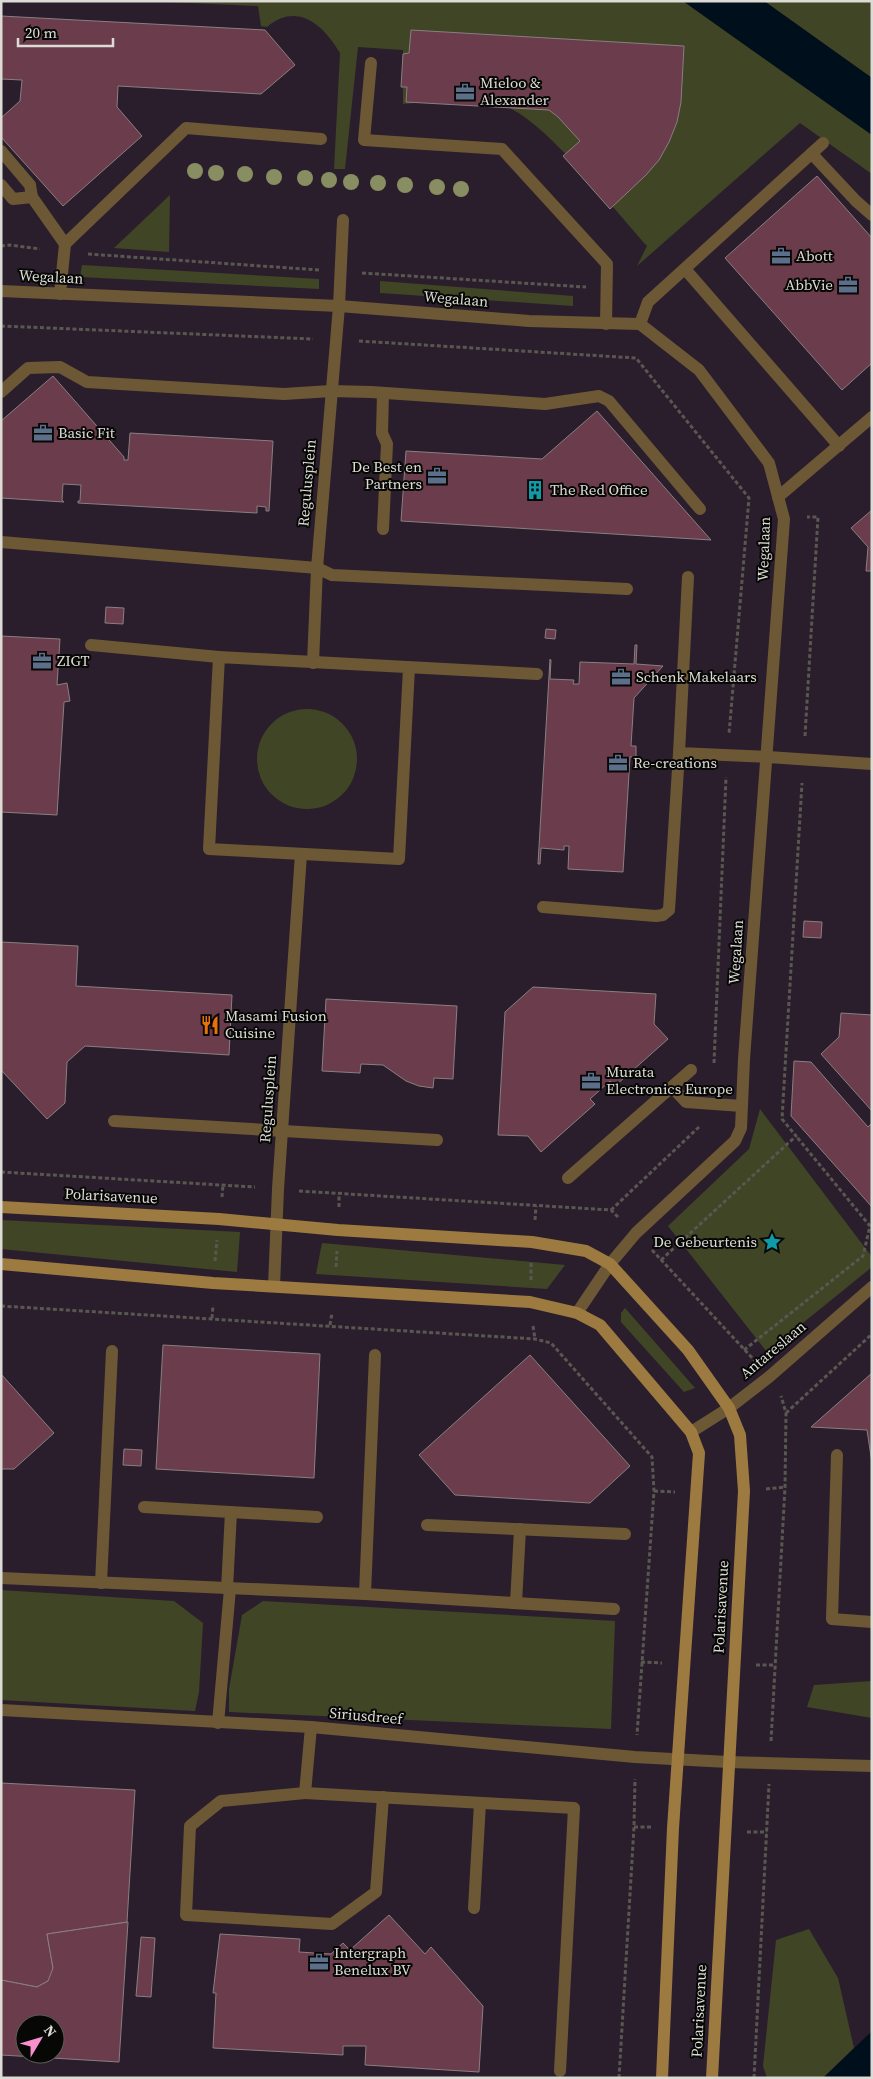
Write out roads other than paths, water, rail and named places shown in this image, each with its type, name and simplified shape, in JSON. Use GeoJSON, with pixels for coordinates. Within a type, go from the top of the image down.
{"type":"FeatureCollection","features":[{"type":"Feature","properties":{"kind":"street"},"geometry":{"type":"LineString","coordinates":[[370,63],[364,140],[502,149],[607,264],[606,324]]}},
{"type":"Feature","properties":{"kind":"street"},"geometry":{"type":"LineString","coordinates":[[60,294],[65,248],[186,128],[321,139]]}},
{"type":"Feature","properties":{"kind":"street"},"geometry":{"type":"LineString","coordinates":[[640,324],[648,302],[823,143]]}},
{"type":"Feature","properties":{"kind":"street"},"geometry":{"type":"LineString","coordinates":[[1,151],[30,185],[32,197],[65,248]]}},
{"type":"Feature","properties":{"kind":"street"},"geometry":{"type":"LineString","coordinates":[[812,154],[856,201],[872,215]]}},
{"type":"Feature","properties":{"kind":"street"},"geometry":{"type":"LineString","coordinates":[[1,185],[14,199],[32,197]]}},
{"type":"Feature","properties":{"kind":"street","name":"Regulusplein"},"geometry":{"type":"LineString","coordinates":[[313,663],[316,568],[339,306],[343,220]]}},
{"type":"Feature","properties":{"kind":"street"},"geometry":{"type":"LineString","coordinates":[[685,269],[839,446]]}},
{"type":"Feature","properties":{"kind":"street","name":"Wegalaan"},"geometry":{"type":"LineString","coordinates":[[1,291],[339,306],[529,322],[640,324],[699,370],[768,463],[784,519],[741,1128],[735,1141],[636,1233],[610,1264],[577,1313]]}},
{"type":"Feature","properties":{"kind":"street"},"geometry":{"type":"LineString","coordinates":[[1,392],[28,368],[48,366],[60,367],[87,382],[284,394],[332,391],[545,404],[599,396],[608,400],[700,508]]}},
{"type":"Feature","properties":{"kind":"street"},"geometry":{"type":"LineString","coordinates":[[383,393],[382,433],[387,444],[383,529]]}},
{"type":"Feature","properties":{"kind":"street"},"geometry":{"type":"LineString","coordinates":[[778,497],[872,417]]}},
{"type":"Feature","properties":{"kind":"street"},"geometry":{"type":"LineString","coordinates":[[1,542],[316,568],[332,575],[627,589]]}},
{"type":"Feature","properties":{"kind":"street"},"geometry":{"type":"LineString","coordinates":[[543,907],[656,916],[669,910],[688,577]]}},
{"type":"Feature","properties":{"kind":"street"},"geometry":{"type":"LineString","coordinates":[[91,645],[219,657],[537,674]]}},
{"type":"Feature","properties":{"kind":"street"},"geometry":{"type":"LineString","coordinates":[[219,657],[209,849],[399,859],[409,668]]}},
{"type":"Feature","properties":{"kind":"street"},"geometry":{"type":"LineString","coordinates":[[679,753],[872,764]]}},
{"type":"Feature","properties":{"kind":"street","name":"Regulusplein"},"geometry":{"type":"LineString","coordinates":[[274,1286],[293,951],[301,854]]}},
{"type":"Feature","properties":{"kind":"street"},"geometry":{"type":"LineString","coordinates":[[568,1178],[691,1070]]}},
{"type":"Feature","properties":{"kind":"street"},"geometry":{"type":"LineString","coordinates":[[672,1087],[686,1102],[742,1106]]}},
{"type":"Feature","properties":{"kind":"street"},"geometry":{"type":"LineString","coordinates":[[114,1121],[437,1140]]}},
{"type":"Feature","properties":{"kind":"street","name":"Polarisavenue"},"geometry":{"type":"LineString","coordinates":[[1,1207],[220,1218],[338,1230],[532,1242],[586,1251],[610,1264],[688,1350],[729,1408],[740,1435],[744,1491],[712,2078]]}},
{"type":"Feature","properties":{"kind":"street"},"geometry":{"type":"LineString","coordinates":[[1,1264],[213,1283],[530,1302],[577,1313],[600,1325],[690,1432],[699,1453],[678,1760],[662,2078]]}},
{"type":"Feature","properties":{"kind":"street","name":"Antareslaan"},"geometry":{"type":"LineString","coordinates":[[690,1432],[729,1408],[769,1377],[872,1287]]}},
{"type":"Feature","properties":{"kind":"street"},"geometry":{"type":"LineString","coordinates":[[101,1583],[112,1351]]}},
{"type":"Feature","properties":{"kind":"street"},"geometry":{"type":"LineString","coordinates":[[365,1594],[375,1355]]}},
{"type":"Feature","properties":{"kind":"street"},"geometry":{"type":"LineString","coordinates":[[838,1455],[832,1620],[872,1622]]}},
{"type":"Feature","properties":{"kind":"street"},"geometry":{"type":"LineString","coordinates":[[144,1506],[317,1517]]}},
{"type":"Feature","properties":{"kind":"street"},"geometry":{"type":"LineString","coordinates":[[218,1722],[229,1589],[231,1512]]}},
{"type":"Feature","properties":{"kind":"street"},"geometry":{"type":"LineString","coordinates":[[427,1525],[625,1534]]}},
{"type":"Feature","properties":{"kind":"street"},"geometry":{"type":"LineString","coordinates":[[516,1603],[520,1529]]}},
{"type":"Feature","properties":{"kind":"street"},"geometry":{"type":"LineString","coordinates":[[1,1578],[365,1594],[614,1609]]}},
{"type":"Feature","properties":{"kind":"street","name":"Siriusdreef"},"geometry":{"type":"LineString","coordinates":[[1,1710],[311,1727],[635,1758],[872,1766]]}},
{"type":"Feature","properties":{"kind":"street"},"geometry":{"type":"LineString","coordinates":[[305,1792],[311,1727]]}},
{"type":"Feature","properties":{"kind":"street"},"geometry":{"type":"LineString","coordinates":[[383,1797],[376,1892],[332,1924],[186,1916],[190,1826],[221,1801],[305,1792],[574,1808],[560,2071]]}},
{"type":"Feature","properties":{"kind":"street"},"geometry":{"type":"LineString","coordinates":[[474,1908],[480,1803]]}},
{"type":"Feature","properties":{"kind":"water"},"geometry":{"type":"Polygon","coordinates":[[[683,1],[764,1],[872,78],[872,135],[683,1]]]}},
{"type":"Feature","properties":{"kind":"water"},"geometry":{"type":"Polygon","coordinates":[[[872,2031],[872,2078],[823,2078],[872,2031]]]}},
{"type":"Feature","properties":{"kind":"place","name":"Mieloo & Alexander"},"geometry":{"type":"Point","coordinates":[465,92]}},
{"type":"Feature","properties":{"kind":"place","name":"Abott"},"geometry":{"type":"Point","coordinates":[781,256]}},
{"type":"Feature","properties":{"kind":"place","name":"AbbVie"},"geometry":{"type":"Point","coordinates":[848,285]}},
{"type":"Feature","properties":{"kind":"place","name":"Basic Fit"},"geometry":{"type":"Point","coordinates":[43,433]}},
{"type":"Feature","properties":{"kind":"place","name":"De Best en Partners"},"geometry":{"type":"Point","coordinates":[437,476]}},
{"type":"Feature","properties":{"kind":"place","name":"The Red Office"},"geometry":{"type":"Point","coordinates":[535,490]}},
{"type":"Feature","properties":{"kind":"place","name":"ZIGT"},"geometry":{"type":"Point","coordinates":[42,661]}},
{"type":"Feature","properties":{"kind":"place","name":"Schenk Makelaars"},"geometry":{"type":"Point","coordinates":[621,677]}},
{"type":"Feature","properties":{"kind":"place","name":"Re-creations"},"geometry":{"type":"Point","coordinates":[618,763]}},
{"type":"Feature","properties":{"kind":"place","name":"Masami Fusion Cuisine"},"geometry":{"type":"Point","coordinates":[210,1025]}},
{"type":"Feature","properties":{"kind":"place","name":"Murata Electronics Europe"},"geometry":{"type":"Point","coordinates":[591,1081]}},
{"type":"Feature","properties":{"kind":"place","name":"De Gebeurtenis"},"geometry":{"type":"Point","coordinates":[772,1242]}},
{"type":"Feature","properties":{"kind":"place","name":"Intergraph Benelux BV"},"geometry":{"type":"Point","coordinates":[319,1962]}}]}
